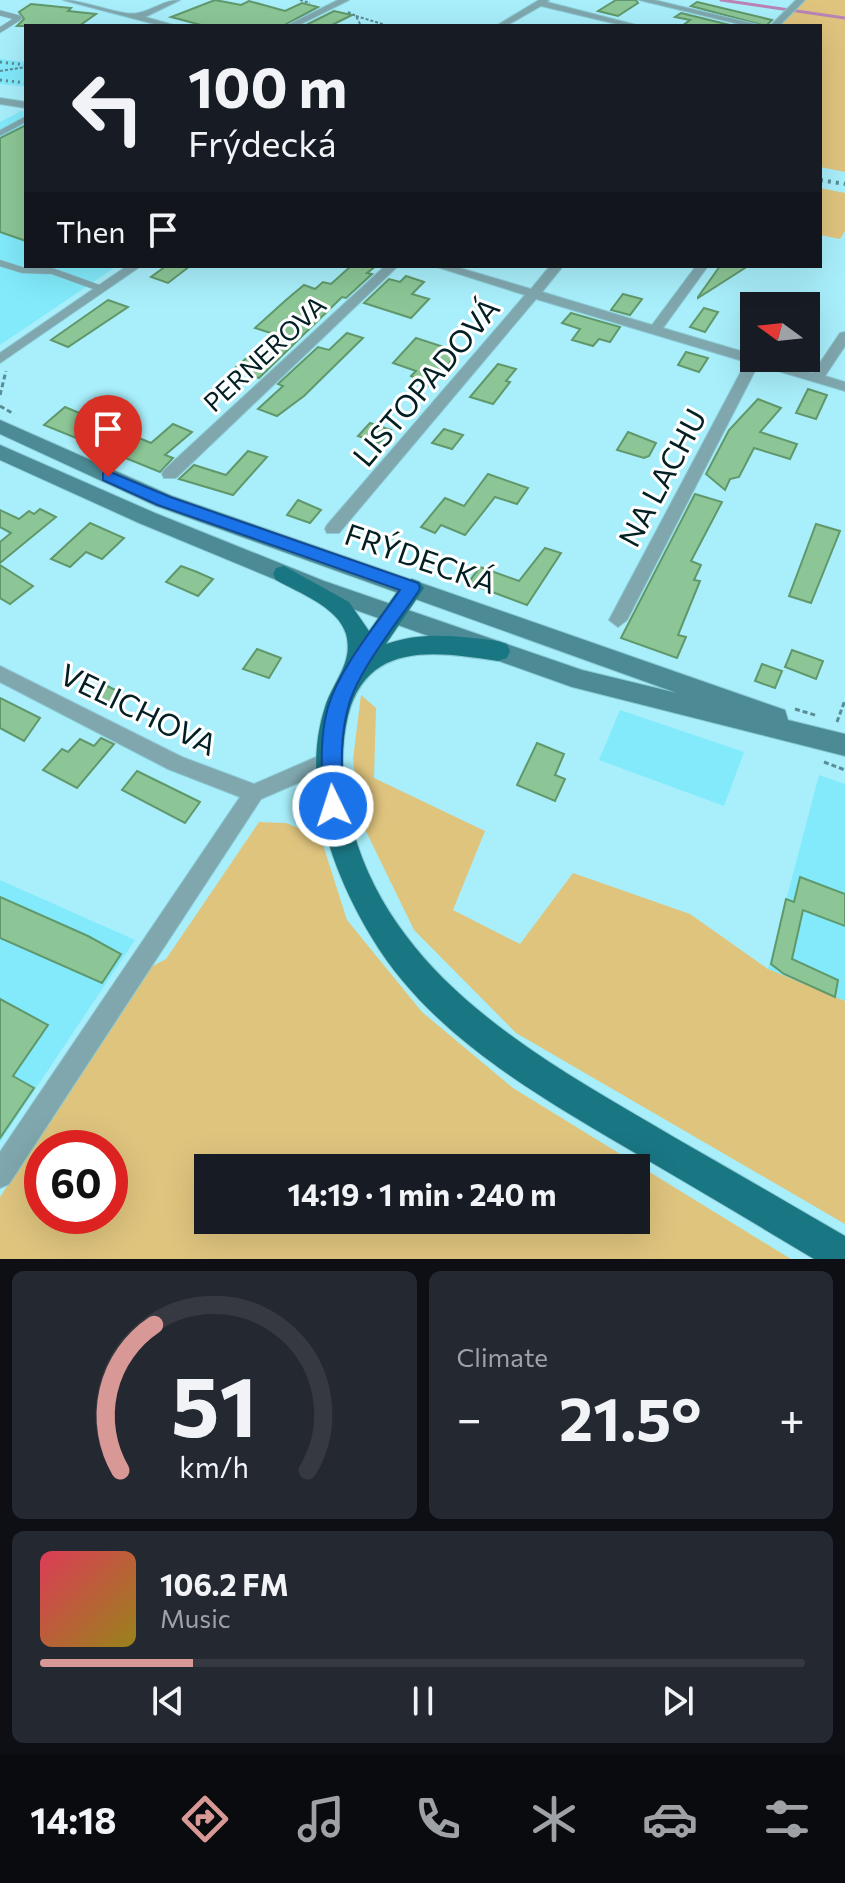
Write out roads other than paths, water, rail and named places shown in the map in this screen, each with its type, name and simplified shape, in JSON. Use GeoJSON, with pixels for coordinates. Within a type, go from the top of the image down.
{"type":"FeatureCollection","features":[{"type":"Feature","properties":{"kind":"main road","name":"FRÝDECKÁ"},"geometry":{"type":"LineString","coordinates":[[0,426],[164,501],[836,735]]}},
{"type":"Feature","properties":{"kind":"main road","name":"FRÝDECKÁ"},"geometry":{"type":"LineString","coordinates":[[0,452],[147,518],[284,574],[581,680],[742,722],[836,735]]}},
{"type":"Feature","properties":{"kind":"main road"},"geometry":{"type":"LineString","coordinates":[[284,574],[339,605],[355,621],[363,647],[360,667]]}},
{"type":"Feature","properties":{"kind":"main road"},"geometry":{"type":"LineString","coordinates":[[412,588],[338,706],[330,760],[330,789],[336,820],[357,880],[394,944],[441,996],[488,1037],[549,1079],[845,1257]]}},
{"type":"Feature","properties":{"kind":"main road"},"geometry":{"type":"LineString","coordinates":[[360,667],[388,651],[418,643],[498,651]]}},
{"type":"Feature","properties":{"kind":"street"},"geometry":{"type":"LineString","coordinates":[[67,0],[165,24]]}},
{"type":"Feature","properties":{"kind":"street"},"geometry":{"type":"LineString","coordinates":[[137,17],[176,0]]}},
{"type":"Feature","properties":{"kind":"street"},"geometry":{"type":"LineString","coordinates":[[294,24],[345,0]]}},
{"type":"Feature","properties":{"kind":"street"},"geometry":{"type":"LineString","coordinates":[[643,0],[750,24]]}},
{"type":"Feature","properties":{"kind":"street"},"geometry":{"type":"LineString","coordinates":[[508,24],[542,2],[628,24]]}},
{"type":"Feature","properties":{"kind":"street"},"geometry":{"type":"LineString","coordinates":[[776,24],[796,6]]}},
{"type":"Feature","properties":{"kind":"street"},"geometry":{"type":"LineString","coordinates":[[0,101],[24,105]]}},
{"type":"Feature","properties":{"kind":"street"},"geometry":{"type":"LineString","coordinates":[[3,363],[132,268]]}},
{"type":"Feature","properties":{"kind":"street","name":"PERNEROVA"},"geometry":{"type":"LineString","coordinates":[[170,474],[390,268]]}},
{"type":"Feature","properties":{"kind":"street"},"geometry":{"type":"LineString","coordinates":[[447,268],[740,356]]}},
{"type":"Feature","properties":{"kind":"street","name":"LISTOPADOVÁ"},"geometry":{"type":"LineString","coordinates":[[333,529],[555,268]]}},
{"type":"Feature","properties":{"kind":"street"},"geometry":{"type":"LineString","coordinates":[[655,330],[701,268]]}},
{"type":"Feature","properties":{"kind":"street"},"geometry":{"type":"LineString","coordinates":[[816,379],[845,336]]}},
{"type":"Feature","properties":{"kind":"street","name":"NA LACHU"},"geometry":{"type":"LineString","coordinates":[[618,620],[748,372]]}},
{"type":"Feature","properties":{"kind":"street"},"geometry":{"type":"LineString","coordinates":[[793,372],[845,387]]}},
{"type":"Feature","properties":{"kind":"street","name":"VELICHOVA"},"geometry":{"type":"LineString","coordinates":[[0,673],[175,763],[254,793]]}},
{"type":"Feature","properties":{"kind":"street"},"geometry":{"type":"LineString","coordinates":[[0,1175],[254,793],[330,760]]}},
{"type":"Feature","properties":{"kind":"lane"},"geometry":{"type":"LineString","coordinates":[[0,13],[19,18],[0,30]]}},
{"type":"Feature","properties":{"kind":"lane"},"geometry":{"type":"LineString","coordinates":[[0,133],[24,120]]}},
{"type":"Feature","properties":{"kind":"lane"},"geometry":{"type":"LineString","coordinates":[[0,263],[22,270],[52,271],[102,289]]}},
{"type":"Feature","properties":{"kind":"waterway"},"geometry":{"type":"LineString","coordinates":[[721,0],[845,18]]}},
{"type":"Feature","properties":{"kind":"railway"},"geometry":{"type":"LineString","coordinates":[[0,62],[24,65]]}},
{"type":"Feature","properties":{"kind":"railway"},"geometry":{"type":"LineString","coordinates":[[0,80],[24,83]]}},
{"type":"Feature","properties":{"kind":"railway"},"geometry":{"type":"LineString","coordinates":[[822,180],[845,184]]}}]}
